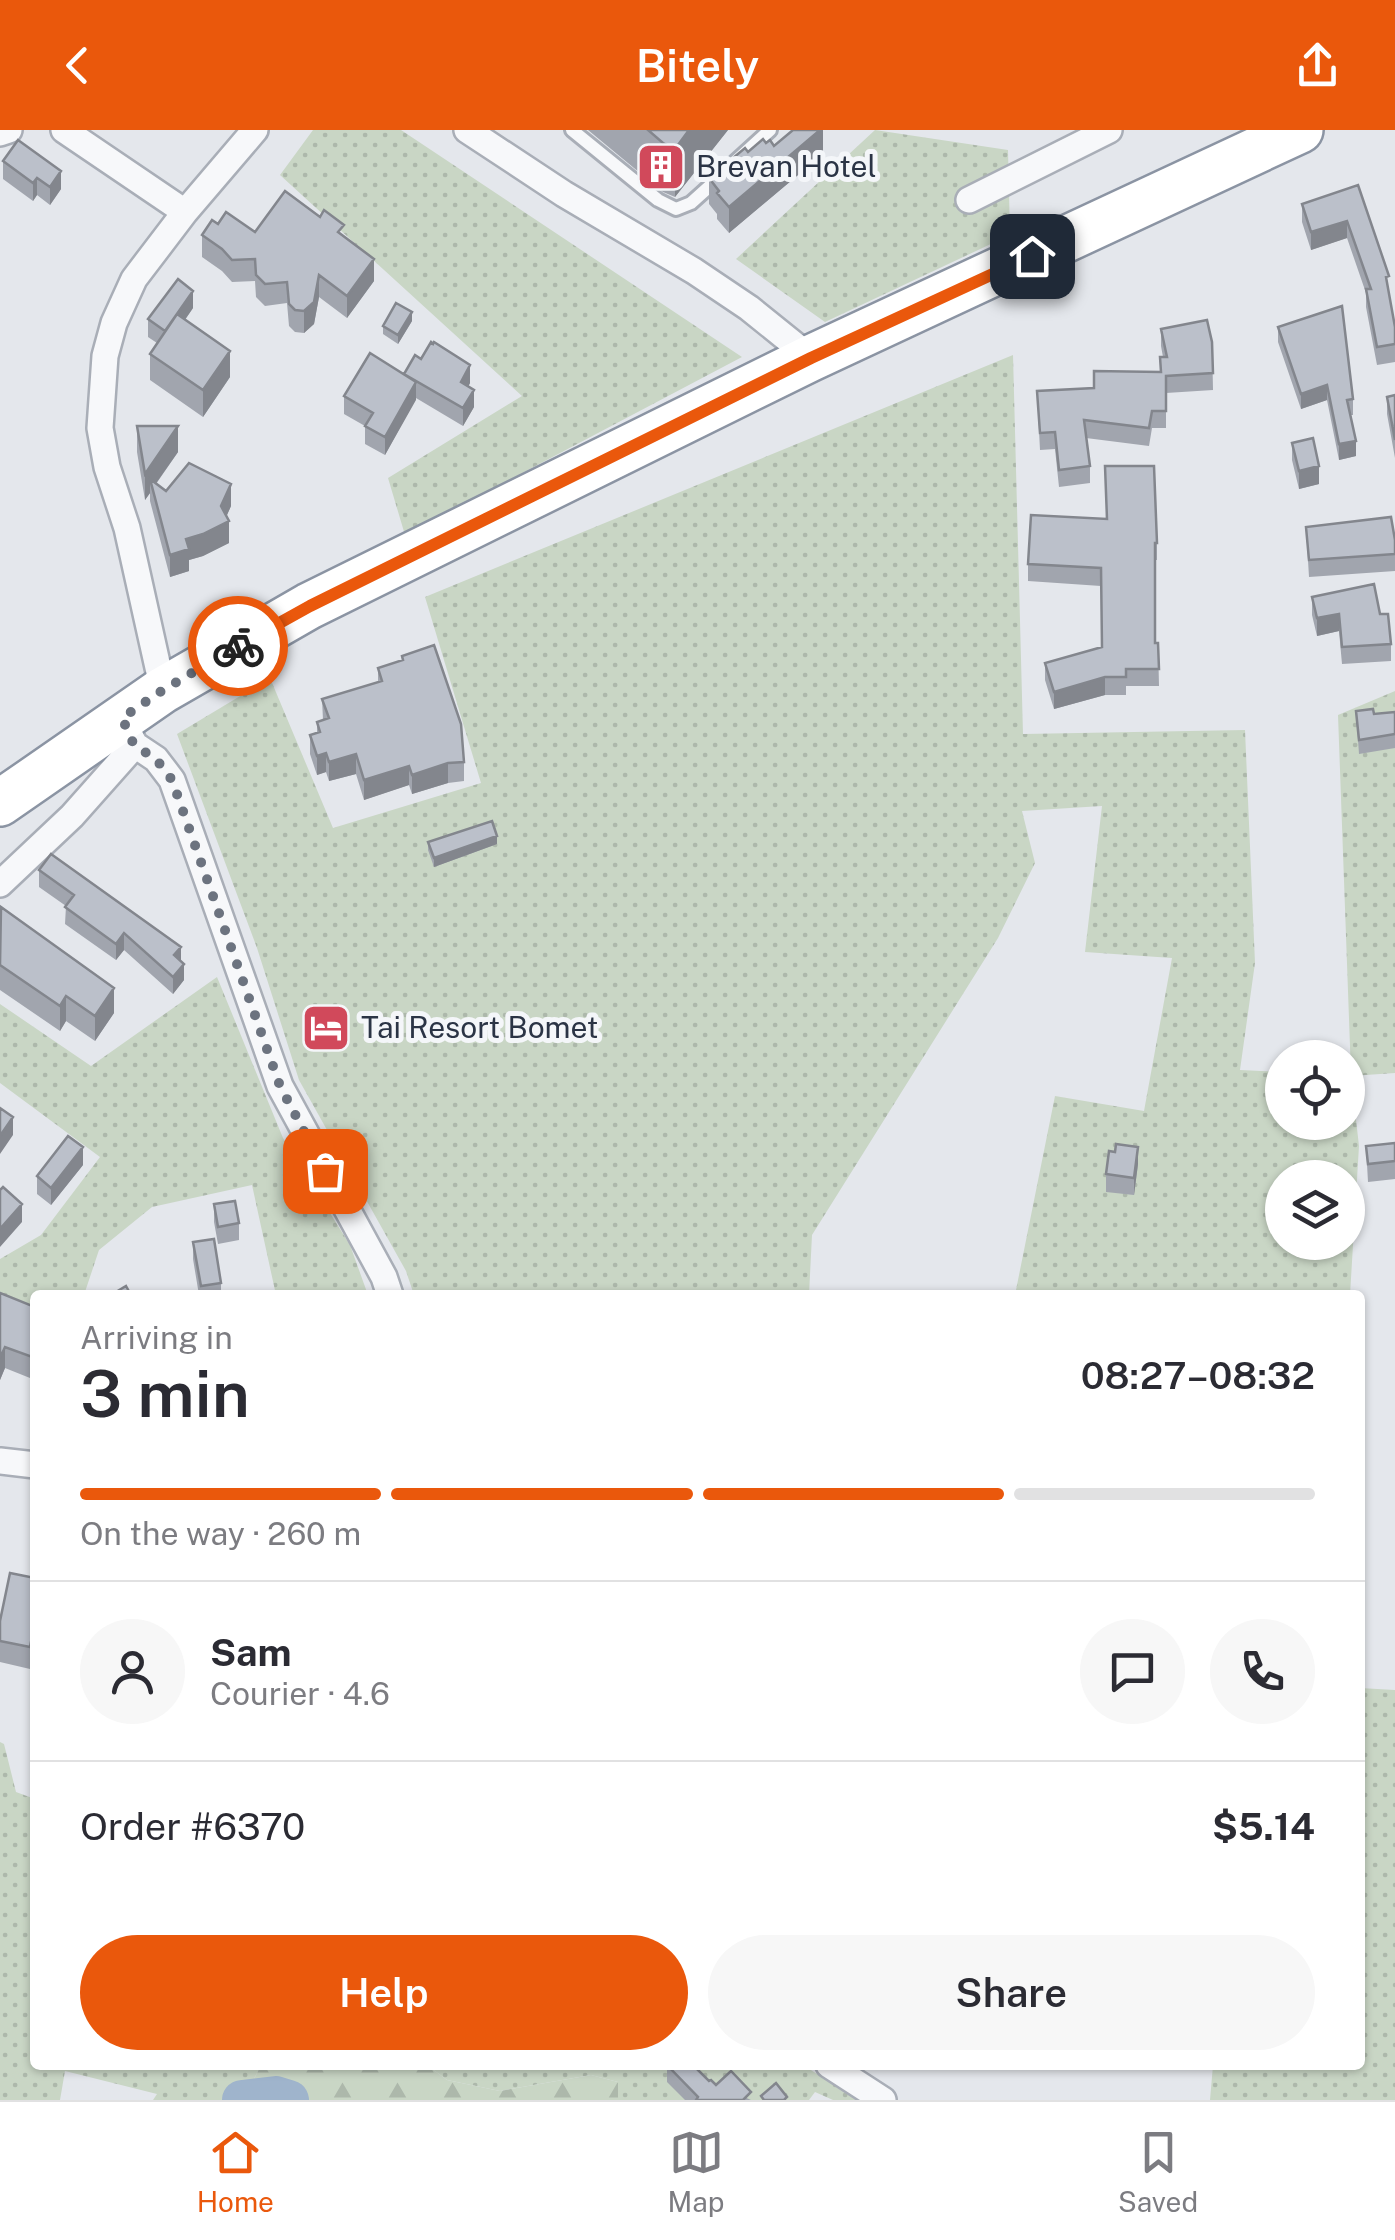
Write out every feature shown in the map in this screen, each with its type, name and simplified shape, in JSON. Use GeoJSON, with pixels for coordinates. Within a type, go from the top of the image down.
{"type":"FeatureCollection","features":[{"type":"Feature","properties":{"kind":"highway"},"geometry":{"type":"LineString","coordinates":[[0,803],[128,731],[163,690],[310,606],[811,358],[1300,130]]}},
{"type":"Feature","properties":{"kind":"street"},"geometry":{"type":"LineString","coordinates":[[0,133],[8,130]]}},
{"type":"Feature","properties":{"kind":"street"},"geometry":{"type":"LineString","coordinates":[[64,130],[185,212]]}},
{"type":"Feature","properties":{"kind":"street"},"geometry":{"type":"LineString","coordinates":[[163,690],[100,428],[105,356],[114,323],[134,279],[254,130]]}},
{"type":"Feature","properties":{"kind":"street"},"geometry":{"type":"LineString","coordinates":[[467,130],[749,308],[811,358]]}},
{"type":"Feature","properties":{"kind":"street"},"geometry":{"type":"LineString","coordinates":[[970,200],[1109,130]]}},
{"type":"Feature","properties":{"kind":"street"},"geometry":{"type":"LineString","coordinates":[[0,884],[72,816],[128,731],[172,780],[280,1086],[388,1290]]}},
{"type":"Feature","properties":{"kind":"street"},"geometry":{"type":"LineString","coordinates":[[0,1461],[30,1464]]}},
{"type":"Feature","properties":{"kind":"street"},"geometry":{"type":"LineString","coordinates":[[837,2070],[883,2100]]}},
{"type":"Feature","properties":{"kind":"lane"},"geometry":{"type":"LineString","coordinates":[[572,130],[658,200],[676,209],[691,203],[770,130]]}},
{"type":"Feature","properties":{"kind":"green space"},"geometry":{"type":"Polygon","coordinates":[[[313,130],[401,130],[742,357],[405,535],[388,478],[522,396],[280,175],[313,130]]]}},
{"type":"Feature","properties":{"kind":"green space"},"geometry":{"type":"Polygon","coordinates":[[[875,130],[1008,150],[1010,235],[825,322],[736,259],[875,130]]]}},
{"type":"Feature","properties":{"kind":"green space"},"geometry":{"type":"Polygon","coordinates":[[[1013,355],[1023,734],[1245,730],[1255,963],[1240,1070],[1265,1071],[1265,1140],[1358,1140],[1359,1146],[1358,1160],[1265,1160],[1265,1260],[1352,1260],[1350,1290],[1016,1290],[1055,1096],[1144,1111],[1172,958],[1085,952],[1102,806],[1022,811],[1035,863],[998,938],[812,1235],[809,1290],[412,1290],[406,1271],[299,1080],[257,948],[177,734],[270,678],[333,828],[481,783],[425,597],[1013,355]]]}},
{"type":"Feature","properties":{"kind":"green space"},"geometry":{"type":"Polygon","coordinates":[[[1395,691],[1395,1073],[1365,1075],[1365,1040],[1350,1040],[1338,715],[1395,691]]]}},
{"type":"Feature","properties":{"kind":"green space"},"geometry":{"type":"Polygon","coordinates":[[[217,977],[283,1138],[350,1245],[366,1290],[275,1290],[252,1185],[152,1207],[99,1250],[86,1290],[30,1290],[30,1317],[0,1304],[0,1259],[41,1235],[100,1157],[0,1083],[0,1004],[91,1066],[217,977]]]}},
{"type":"Feature","properties":{"kind":"green space"},"geometry":{"type":"Polygon","coordinates":[[[1365,1688],[1395,1690],[1395,2100],[1210,2100],[1213,2070],[1365,2070],[1365,1688]]]}},
{"type":"Feature","properties":{"kind":"green space"},"geometry":{"type":"Polygon","coordinates":[[[0,1742],[4,1744],[16,1792],[30,1797],[30,2070],[258,2070],[253,2081],[262,2100],[153,2100],[157,2094],[65,2071],[60,2100],[0,2100],[0,1742]]]}},
{"type":"Feature","properties":{"kind":"green space"},"geometry":{"type":"Polygon","coordinates":[[[258,2070],[434,2070],[447,2080],[500,2091],[591,2075],[618,2082],[618,2100],[262,2100],[253,2081],[258,2070]]]}},
{"type":"Feature","properties":{"kind":"green space"},"geometry":{"type":"Polygon","coordinates":[[[434,2070],[811,2070],[858,2100],[833,2100],[815,2092],[809,2100],[618,2100],[618,2082],[591,2075],[500,2091],[447,2080],[434,2070]]]}},
{"type":"Feature","properties":{"kind":"building"},"geometry":{"type":"Polygon","coordinates":[[[648,130],[689,130],[675,149],[648,130]]]}},
{"type":"Feature","properties":{"kind":"building"},"geometry":{"type":"Polygon","coordinates":[[[793,130],[820,130],[729,207],[709,178],[745,148],[748,152],[763,139],[774,146],[793,130]]]}},
{"type":"Feature","properties":{"kind":"building"},"geometry":{"type":"Polygon","coordinates":[[[18,140],[61,171],[50,187],[37,178],[33,183],[3,161],[18,140]]]}},
{"type":"Feature","properties":{"kind":"building"},"geometry":{"type":"Polygon","coordinates":[[[1358,185],[1389,276],[1386,277],[1395,344],[1377,347],[1366,289],[1371,289],[1347,221],[1311,232],[1302,204],[1358,185]]]}},
{"type":"Feature","properties":{"kind":"building"},"geometry":{"type":"Polygon","coordinates":[[[285,191],[320,217],[324,210],[344,225],[338,232],[374,259],[347,296],[319,275],[314,302],[304,311],[295,310],[289,304],[287,282],[265,284],[256,275],[255,259],[232,260],[202,235],[212,220],[218,224],[226,212],[255,232],[285,191]]]}},
{"type":"Feature","properties":{"kind":"building"},"geometry":{"type":"Polygon","coordinates":[[[178,279],[193,291],[165,331],[148,319],[178,279]]]}},
{"type":"Feature","properties":{"kind":"building"},"geometry":{"type":"Polygon","coordinates":[[[396,303],[412,312],[398,335],[383,326],[396,303]]]}},
{"type":"Feature","properties":{"kind":"building"},"geometry":{"type":"Polygon","coordinates":[[[1342,306],[1353,399],[1347,400],[1356,441],[1339,444],[1327,385],[1301,394],[1278,327],[1342,306]]]}},
{"type":"Feature","properties":{"kind":"building"},"geometry":{"type":"Polygon","coordinates":[[[177,314],[230,351],[203,390],[150,354],[177,314]]]}},
{"type":"Feature","properties":{"kind":"building"},"geometry":{"type":"Polygon","coordinates":[[[1207,320],[1213,373],[1166,376],[1166,411],[1152,411],[1149,428],[1084,420],[1090,466],[1059,470],[1055,432],[1040,433],[1037,391],[1094,388],[1094,371],[1161,372],[1160,357],[1167,357],[1161,329],[1207,320]]]}},
{"type":"Feature","properties":{"kind":"building"},"geometry":{"type":"Polygon","coordinates":[[[431,342],[470,365],[461,382],[474,390],[463,408],[404,374],[415,355],[421,359],[431,342]]]}},
{"type":"Feature","properties":{"kind":"building"},"geometry":{"type":"Polygon","coordinates":[[[370,353],[416,382],[385,437],[365,426],[373,413],[344,396],[370,353]]]}},
{"type":"Feature","properties":{"kind":"building"},"geometry":{"type":"Polygon","coordinates":[[[1395,395],[1395,440],[1387,397],[1395,395]]]}},
{"type":"Feature","properties":{"kind":"building"},"geometry":{"type":"Polygon","coordinates":[[[137,426],[178,426],[145,474],[137,426]]]}},
{"type":"Feature","properties":{"kind":"building"},"geometry":{"type":"Polygon","coordinates":[[[1313,438],[1319,466],[1299,471],[1292,443],[1313,438]]]}},
{"type":"Feature","properties":{"kind":"building"},"geometry":{"type":"Polygon","coordinates":[[[189,463],[231,484],[221,506],[229,521],[186,539],[189,549],[170,555],[150,479],[166,491],[189,463]]]}},
{"type":"Feature","properties":{"kind":"building"},"geometry":{"type":"Polygon","coordinates":[[[1105,466],[1154,466],[1155,643],[1159,669],[1126,669],[1126,677],[1105,677],[1054,692],[1045,663],[1102,647],[1101,568],[1028,564],[1031,515],[1107,519],[1105,466]]]}},
{"type":"Feature","properties":{"kind":"building"},"geometry":{"type":"Polygon","coordinates":[[[1391,517],[1395,554],[1309,560],[1306,527],[1391,517]]]}},
{"type":"Feature","properties":{"kind":"building"},"geometry":{"type":"Polygon","coordinates":[[[1374,584],[1380,614],[1388,614],[1391,644],[1342,647],[1339,614],[1317,618],[1312,597],[1374,584]]]}},
{"type":"Feature","properties":{"kind":"building"},"geometry":{"type":"Polygon","coordinates":[[[434,645],[461,724],[464,762],[412,775],[409,766],[364,780],[356,754],[329,762],[326,753],[317,756],[310,735],[320,732],[317,722],[329,718],[322,699],[382,681],[378,668],[434,645]]]}},
{"type":"Feature","properties":{"kind":"building"},"geometry":{"type":"Polygon","coordinates":[[[1373,709],[1374,714],[1395,712],[1395,734],[1359,740],[1356,711],[1373,709]]]}},
{"type":"Feature","properties":{"kind":"building"},"geometry":{"type":"Polygon","coordinates":[[[492,821],[497,836],[434,858],[428,842],[492,821]]]}},
{"type":"Feature","properties":{"kind":"building"},"geometry":{"type":"Polygon","coordinates":[[[51,854],[181,947],[174,955],[184,964],[173,977],[124,933],[116,944],[65,907],[74,895],[39,870],[51,854]]]}},
{"type":"Feature","properties":{"kind":"building"},"geometry":{"type":"Polygon","coordinates":[[[1,907],[114,988],[95,1016],[66,996],[60,1006],[0,965],[1,907]]]}},
{"type":"Feature","properties":{"kind":"building"},"geometry":{"type":"Polygon","coordinates":[[[0,1108],[13,1117],[0,1136],[0,1108]]]}},
{"type":"Feature","properties":{"kind":"building"},"geometry":{"type":"Polygon","coordinates":[[[68,1136],[83,1147],[51,1188],[37,1176],[68,1136]]]}},
{"type":"Feature","properties":{"kind":"building"},"geometry":{"type":"Polygon","coordinates":[[[1395,1143],[1395,1161],[1368,1164],[1366,1146],[1395,1143]]]}},
{"type":"Feature","properties":{"kind":"building"},"geometry":{"type":"Polygon","coordinates":[[[1116,1144],[1138,1147],[1134,1178],[1106,1174],[1109,1151],[1115,1152],[1116,1144]]]}},
{"type":"Feature","properties":{"kind":"building"},"geometry":{"type":"Polygon","coordinates":[[[3,1187],[22,1204],[0,1229],[0,1190],[3,1187]]]}},
{"type":"Feature","properties":{"kind":"building"},"geometry":{"type":"Polygon","coordinates":[[[235,1201],[239,1223],[218,1227],[214,1204],[235,1201]]]}},
{"type":"Feature","properties":{"kind":"building"},"geometry":{"type":"Polygon","coordinates":[[[214,1239],[221,1283],[201,1286],[193,1242],[214,1239]]]}},
{"type":"Feature","properties":{"kind":"building"},"geometry":{"type":"Polygon","coordinates":[[[0,1293],[30,1305],[30,1356],[5,1347],[0,1358],[0,1293]]]}},
{"type":"Feature","properties":{"kind":"building"},"geometry":{"type":"Polygon","coordinates":[[[10,1573],[30,1577],[30,1647],[0,1641],[10,1573]]]}},
{"type":"Feature","properties":{"kind":"building"},"geometry":{"type":"Polygon","coordinates":[[[672,2070],[698,2070],[716,2085],[731,2071],[751,2092],[743,2100],[696,2100],[698,2097],[672,2070]]]}},
{"type":"Feature","properties":{"kind":"building"},"geometry":{"type":"Polygon","coordinates":[[[776,2083],[787,2097],[764,2100],[761,2096],[776,2083]]]}},
{"type":"Feature","properties":{"kind":"waterway"},"geometry":{"type":"LineString","coordinates":[[242,2100],[276,2096],[289,2100]]}},
{"type":"Feature","properties":{"kind":"way so far"},"geometry":{"type":"LineString","coordinates":[[238,646],[122,718],[134,745],[156,759],[172,780],[280,1086],[325,1171]]}},
{"type":"Feature","properties":{"kind":"place","name":"Brevan Hotel"},"geometry":{"type":"Point","coordinates":[661,167]}},
{"type":"Feature","properties":{"kind":"place","name":"Tai Resort Bomet"},"geometry":{"type":"Point","coordinates":[326,1028]}},
{"type":"Feature","properties":{"kind":"route"},"geometry":{"type":"LineString","coordinates":[[238,646],[310,606],[776,376],[1032,256]]}}]}
